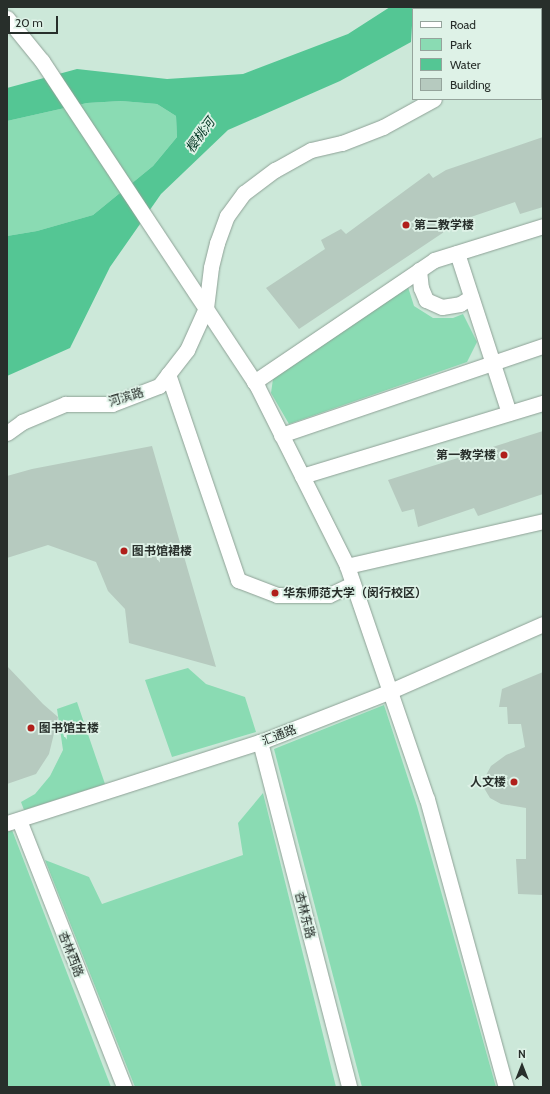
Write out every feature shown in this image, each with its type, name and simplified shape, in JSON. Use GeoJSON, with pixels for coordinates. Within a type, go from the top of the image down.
{"type":"FeatureCollection","features":[{"type":"Feature","properties":{"kind":"street"},"geometry":{"type":"LineString","coordinates":[[7,18],[42,60],[254,382],[347,566],[388,692],[427,800],[506,1087]]}},
{"type":"Feature","properties":{"kind":"street","name":"河滨路"},"geometry":{"type":"LineString","coordinates":[[7,433],[22,422],[65,404],[112,404],[159,386],[187,350],[206,308],[211,267],[217,243],[227,216],[244,193],[275,170],[311,150],[342,143],[383,127],[432,100]]}},
{"type":"Feature","properties":{"kind":"street"},"geometry":{"type":"LineString","coordinates":[[254,382],[434,260],[543,226]]}},
{"type":"Feature","properties":{"kind":"street"},"geometry":{"type":"LineString","coordinates":[[457,252],[509,413]]}},
{"type":"Feature","properties":{"kind":"street"},"geometry":{"type":"LineString","coordinates":[[420,270],[421,288],[426,300],[442,307],[460,304],[471,297]]}},
{"type":"Feature","properties":{"kind":"street"},"geometry":{"type":"LineString","coordinates":[[281,435],[543,346]]}},
{"type":"Feature","properties":{"kind":"street"},"geometry":{"type":"LineString","coordinates":[[168,374],[238,580],[276,595],[329,595],[353,584]]}},
{"type":"Feature","properties":{"kind":"street"},"geometry":{"type":"LineString","coordinates":[[302,476],[543,402]]}},
{"type":"Feature","properties":{"kind":"street"},"geometry":{"type":"LineString","coordinates":[[347,566],[543,521]]}},
{"type":"Feature","properties":{"kind":"street","name":"汇通路"},"geometry":{"type":"LineString","coordinates":[[13,822],[260,742],[388,692],[543,624]]}},
{"type":"Feature","properties":{"kind":"street","name":"杏林东路"},"geometry":{"type":"LineString","coordinates":[[260,742],[349,1087]]}},
{"type":"Feature","properties":{"kind":"street","name":"杏林西路"},"geometry":{"type":"LineString","coordinates":[[13,822],[124,1087]]}},
{"type":"Feature","properties":{"kind":"shaded area","name":"华东师范大学（闵行校区）"},"geometry":{"type":"Polygon","coordinates":[[[7,7],[543,7],[543,1087],[7,1087],[7,7]]]}},
{"type":"Feature","properties":{"kind":"green space"},"geometry":{"type":"Polygon","coordinates":[[[121,101],[157,104],[176,116],[177,137],[153,166],[93,215],[37,231],[7,236],[7,121],[87,103],[121,101]]]}},
{"type":"Feature","properties":{"kind":"green space"},"geometry":{"type":"Polygon","coordinates":[[[408,287],[414,306],[433,318],[453,318],[463,314],[477,342],[467,362],[289,424],[271,393],[273,379],[408,287]]]}},
{"type":"Feature","properties":{"kind":"green space"},"geometry":{"type":"Polygon","coordinates":[[[188,668],[206,684],[245,697],[256,732],[172,757],[145,680],[188,668]]]}},
{"type":"Feature","properties":{"kind":"green space"},"geometry":{"type":"Polygon","coordinates":[[[77,702],[105,784],[24,810],[21,802],[35,794],[50,776],[63,750],[57,709],[77,702]]]}},
{"type":"Feature","properties":{"kind":"green space"},"geometry":{"type":"Polygon","coordinates":[[[384,705],[417,806],[496,1087],[362,1087],[274,749],[384,705]]]}},
{"type":"Feature","properties":{"kind":"green space"},"geometry":{"type":"Polygon","coordinates":[[[263,793],[336,1087],[135,1087],[45,860],[89,877],[102,904],[243,855],[238,823],[263,793]]]}},
{"type":"Feature","properties":{"kind":"green space"},"geometry":{"type":"Polygon","coordinates":[[[12,830],[111,1087],[7,1087],[7,831],[12,830]]]}},
{"type":"Feature","properties":{"kind":"water","name":"樱桃河"},"geometry":{"type":"Polygon","coordinates":[[[390,7],[443,7],[412,8],[411,42],[340,81],[228,130],[161,194],[110,267],[70,348],[7,376],[7,236],[37,231],[93,215],[153,166],[177,137],[176,116],[157,104],[121,101],[87,103],[7,121],[7,88],[77,69],[167,79],[243,74],[348,34],[390,7]]]}},
{"type":"Feature","properties":{"kind":"building","name":"第二教学楼"},"geometry":{"type":"Polygon","coordinates":[[[543,137],[543,207],[520,214],[515,202],[462,220],[299,329],[266,288],[325,249],[321,240],[341,229],[346,234],[429,173],[433,178],[446,170],[543,137]]]}},
{"type":"Feature","properties":{"kind":"building","name":"第一教学楼"},"geometry":{"type":"Polygon","coordinates":[[[543,431],[543,494],[478,516],[474,508],[418,527],[414,509],[402,512],[388,480],[543,431]]]}},
{"type":"Feature","properties":{"kind":"building","name":"图书馆裙楼"},"geometry":{"type":"Polygon","coordinates":[[[152,446],[216,667],[129,643],[125,609],[108,591],[96,562],[48,545],[7,558],[7,476],[32,469],[152,446]]]}},
{"type":"Feature","properties":{"kind":"building","name":"图书馆主楼"},"geometry":{"type":"Polygon","coordinates":[[[7,666],[43,704],[58,717],[49,754],[36,774],[7,784],[7,666]]]}},
{"type":"Feature","properties":{"kind":"building","name":"人文楼"},"geometry":{"type":"Polygon","coordinates":[[[543,672],[543,895],[518,894],[516,859],[526,859],[526,808],[501,804],[490,798],[484,788],[485,777],[491,766],[506,755],[525,747],[521,724],[508,724],[507,707],[499,707],[502,689],[543,672]]]}},
{"type":"Feature","properties":{"kind":"place","name":"第二教学楼"},"geometry":{"type":"Point","coordinates":[406,225]}},
{"type":"Feature","properties":{"kind":"place","name":"第一教学楼"},"geometry":{"type":"Point","coordinates":[504,455]}},
{"type":"Feature","properties":{"kind":"place","name":"图书馆裙楼"},"geometry":{"type":"Point","coordinates":[124,551]}},
{"type":"Feature","properties":{"kind":"place","name":"华东师范大学（闵行校区）"},"geometry":{"type":"Point","coordinates":[275,593]}},
{"type":"Feature","properties":{"kind":"place","name":"图书馆主楼"},"geometry":{"type":"Point","coordinates":[31,728]}},
{"type":"Feature","properties":{"kind":"place","name":"人文楼"},"geometry":{"type":"Point","coordinates":[514,782]}}]}
